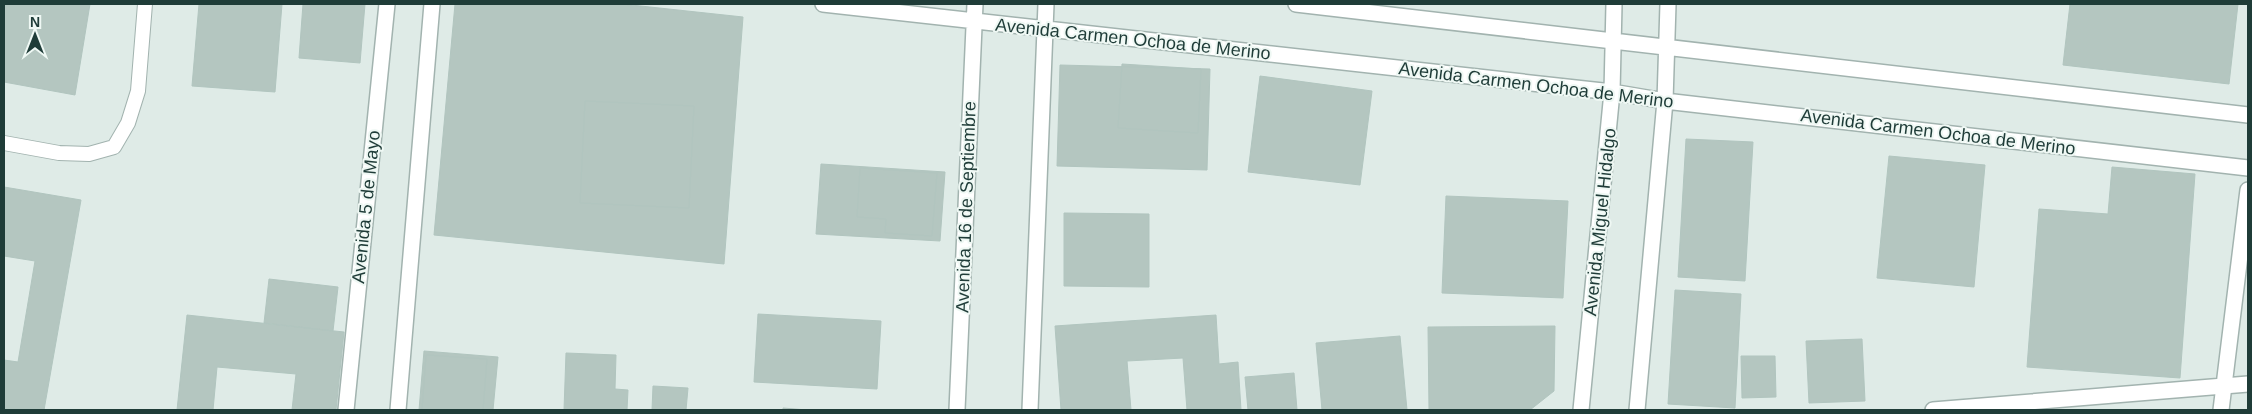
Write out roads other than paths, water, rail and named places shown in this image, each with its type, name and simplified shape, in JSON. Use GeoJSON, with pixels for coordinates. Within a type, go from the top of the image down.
{"type":"FeatureCollection","features":[{"type":"Feature","properties":{"kind":"street","name":"Avenida 5 de Mayo"},"geometry":{"type":"LineString","coordinates":[[346,410],[387,4]]}},
{"type":"Feature","properties":{"kind":"street"},"geometry":{"type":"LineString","coordinates":[[398,410],[432,4]]}},
{"type":"Feature","properties":{"kind":"street","name":"Avenida Carmen Ochoa de Merino"},"geometry":{"type":"LineString","coordinates":[[823,4],[1612,92],[1665,101],[2248,168]]}},
{"type":"Feature","properties":{"kind":"street","name":"Avenida 16 de Septiembre"},"geometry":{"type":"LineString","coordinates":[[958,410],[975,4]]}},
{"type":"Feature","properties":{"kind":"street"},"geometry":{"type":"LineString","coordinates":[[1030,410],[1046,4]]}},
{"type":"Feature","properties":{"kind":"street"},"geometry":{"type":"LineString","coordinates":[[1296,4],[2248,115]]}},
{"type":"Feature","properties":{"kind":"street","name":"Avenida Miguel Hidalgo"},"geometry":{"type":"LineString","coordinates":[[1581,410],[1612,92],[1614,4]]}},
{"type":"Feature","properties":{"kind":"street"},"geometry":{"type":"LineString","coordinates":[[1637,410],[1665,101],[1668,4]]}},
{"type":"Feature","properties":{"kind":"street"},"geometry":{"type":"LineString","coordinates":[[2221,410],[2248,190]]}},
{"type":"Feature","properties":{"kind":"street"},"geometry":{"type":"LineString","coordinates":[[1933,410],[2248,384]]}},
{"type":"Feature","properties":{"kind":"lane"},"geometry":{"type":"LineString","coordinates":[[4,143],[59,153],[89,154],[114,147],[128,123],[138,91],[145,4]]}}]}
